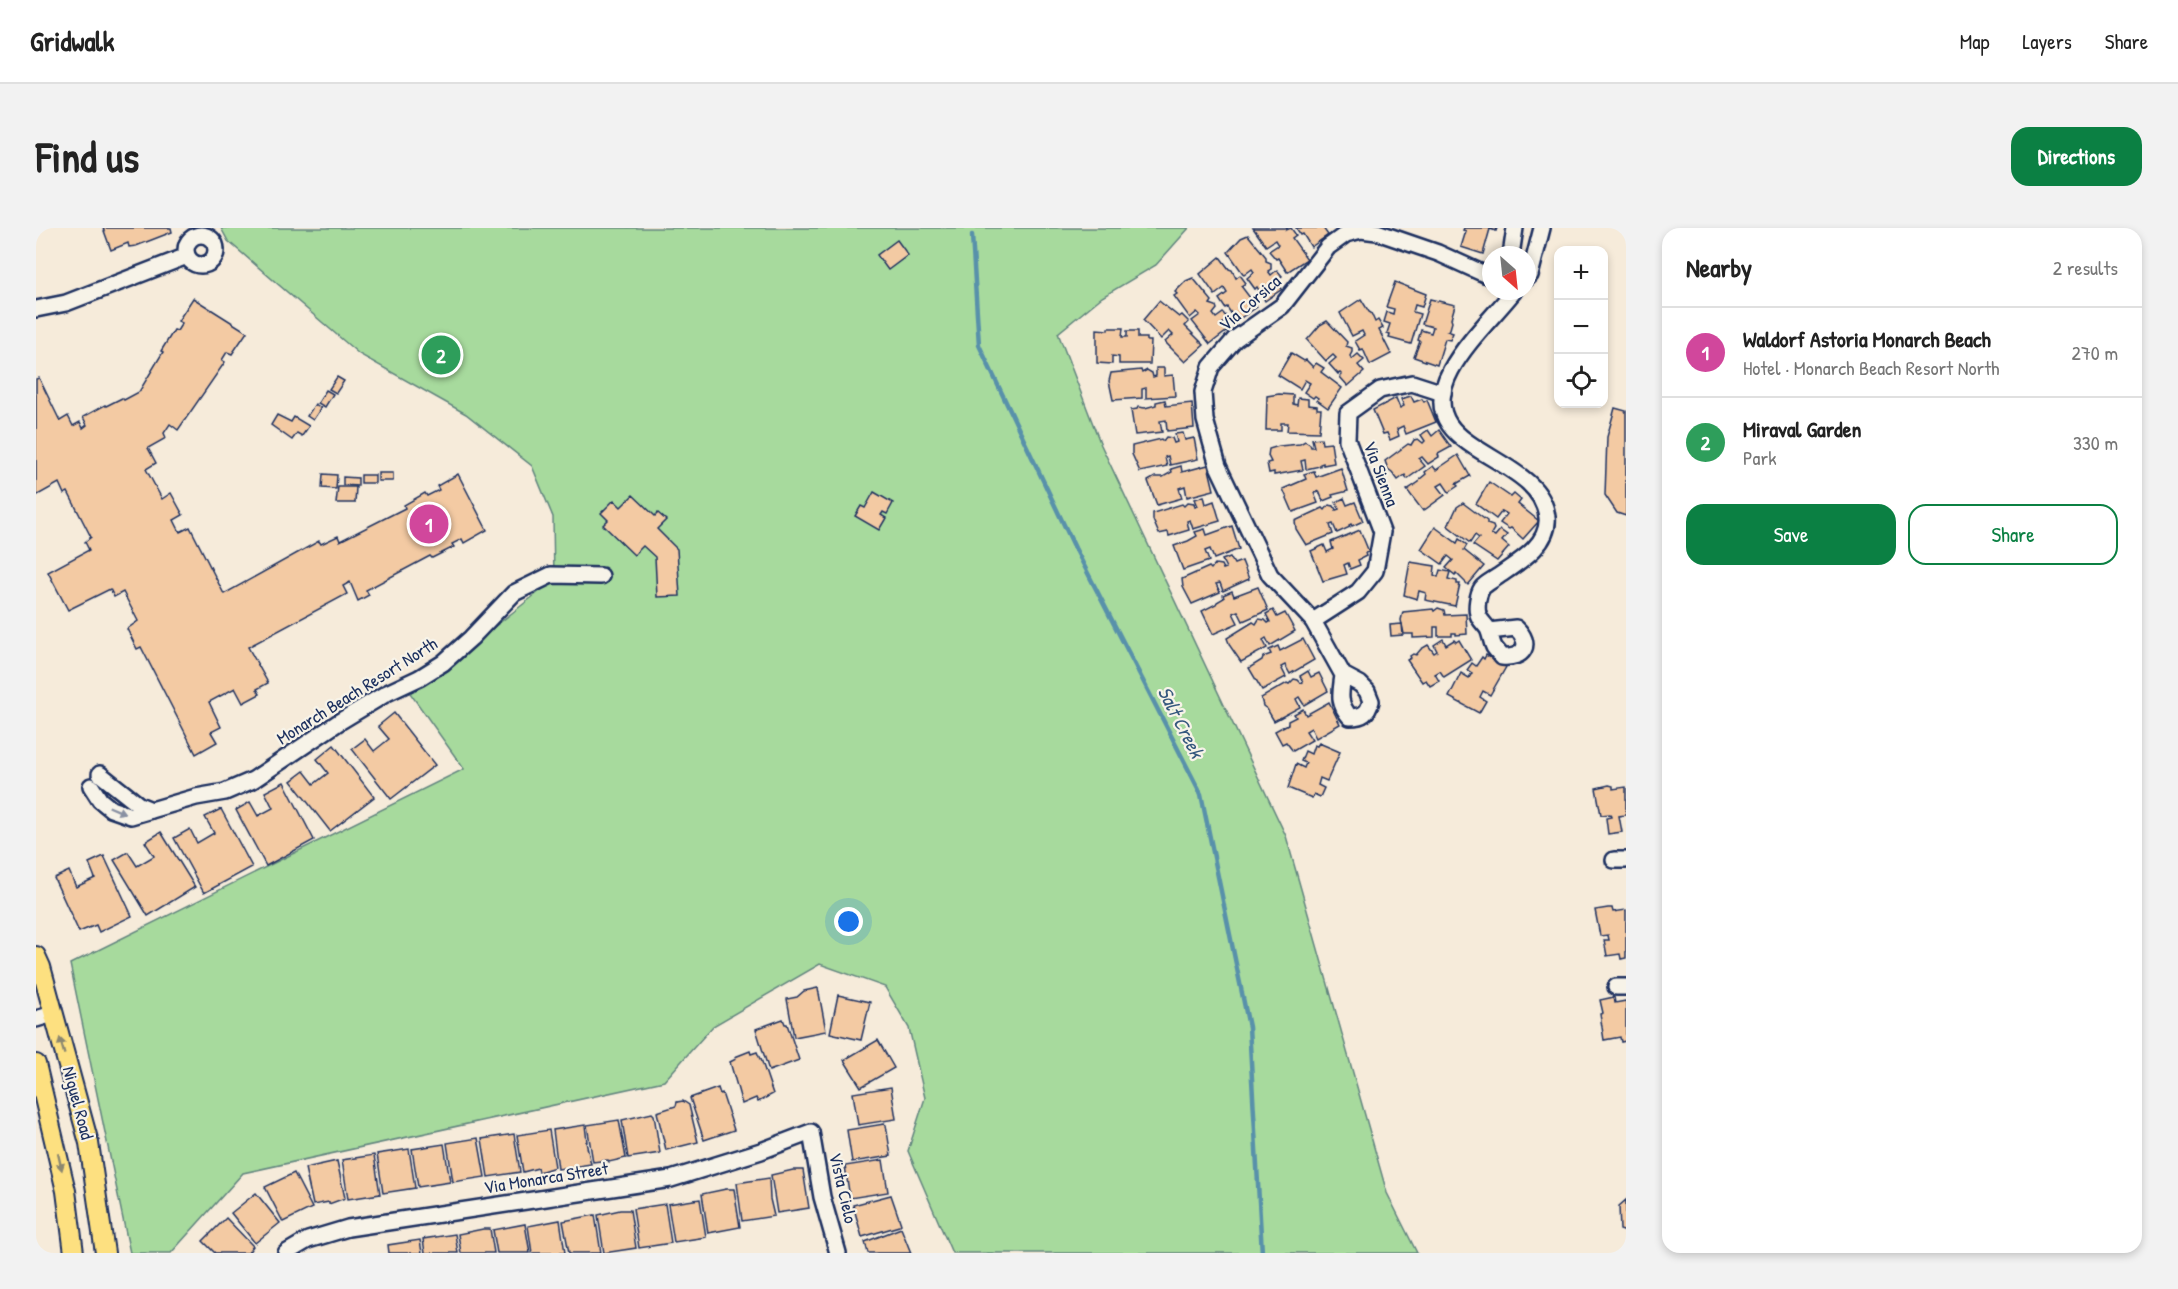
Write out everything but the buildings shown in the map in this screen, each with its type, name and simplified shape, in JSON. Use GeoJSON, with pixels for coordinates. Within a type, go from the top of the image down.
{"type":"FeatureCollection","features":[{"type":"Feature","properties":{"kind":"main road","name":"Niguel Road"},"geometry":{"type":"LineString","coordinates":[[36,956],[45,1016],[89,1143],[105,1253]]}},
{"type":"Feature","properties":{"kind":"main road","name":"Niguel Road"},"geometry":{"type":"LineString","coordinates":[[36,1064],[66,1191],[74,1253]]}},
{"type":"Feature","properties":{"kind":"street"},"geometry":{"type":"LineString","coordinates":[[1512,246],[1515,228]]}},
{"type":"Feature","properties":{"kind":"street"},"geometry":{"type":"LineString","coordinates":[[1536,252],[1542,228]]}},
{"type":"Feature","properties":{"kind":"street","name":"Via Corsica"},"geometry":{"type":"LineString","coordinates":[[1343,675],[1313,621],[1270,575],[1218,466],[1205,420],[1203,392],[1211,367],[1235,339],[1282,306],[1328,247],[1346,234],[1361,230],[1377,232],[1438,253],[1482,274]]}},
{"type":"Feature","properties":{"kind":"street"},"geometry":{"type":"LineString","coordinates":[[36,309],[66,303],[187,256]]}},
{"type":"Feature","properties":{"kind":"street"},"geometry":{"type":"LineString","coordinates":[[1489,631],[1478,616],[1478,601],[1482,587],[1535,549],[1547,529],[1547,516],[1544,504],[1534,487],[1464,441],[1452,429],[1443,414],[1443,393],[1450,372],[1463,351],[1506,300]]}},
{"type":"Feature","properties":{"kind":"street","name":"Via Sienna"},"geometry":{"type":"LineString","coordinates":[[1313,621],[1358,592],[1376,571],[1382,532],[1347,440],[1348,413],[1380,390],[1412,383],[1443,393]]}},
{"type":"Feature","properties":{"kind":"street","name":"Monarch Beach Resort North"},"geometry":{"type":"LineString","coordinates":[[151,810],[95,780],[100,800],[111,809],[131,816],[196,797],[225,792],[253,780],[349,716],[443,663],[471,638],[514,593],[551,575],[601,576]]}},
{"type":"Feature","properties":{"kind":"street","name":"Via Monarca Street"},"geometry":{"type":"LineString","coordinates":[[286,1253],[308,1240],[348,1228],[671,1179],[761,1151],[811,1132]]}},
{"type":"Feature","properties":{"kind":"street","name":"Vista Cielo"},"geometry":{"type":"LineString","coordinates":[[811,1132],[822,1197],[838,1253]]}},
{"type":"Feature","properties":{"kind":"green space"},"geometry":{"type":"Polygon","coordinates":[[[221,228],[1189,228],[1156,265],[1102,297],[1058,333],[1101,445],[1286,836],[1387,1193],[1417,1253],[952,1253],[908,1151],[925,1098],[909,1028],[885,987],[820,964],[713,1026],[664,1081],[243,1173],[171,1253],[130,1253],[70,964],[464,769],[410,693],[554,580],[553,517],[532,466],[466,414],[359,354],[228,241],[221,228]]]}},
{"type":"Feature","properties":{"kind":"waterway","name":"Salt Creek"},"geometry":{"type":"LineString","coordinates":[[972,235],[979,345],[1075,548],[1201,794],[1249,1027],[1262,1253]]}},
{"type":"Feature","properties":{"kind":"place","name":"Miraval Garden"},"geometry":{"type":"Point","coordinates":[441,355]}},
{"type":"Feature","properties":{"kind":"place","name":"Waldorf Astoria Monarch Beach"},"geometry":{"type":"Point","coordinates":[429,524]}}]}
